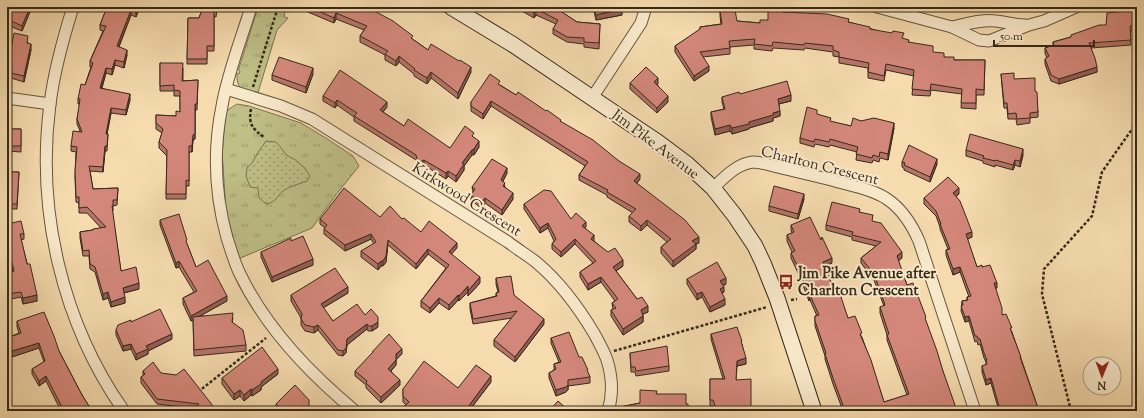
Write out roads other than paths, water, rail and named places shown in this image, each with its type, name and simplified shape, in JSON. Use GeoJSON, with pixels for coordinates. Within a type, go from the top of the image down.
{"type":"FeatureCollection","features":[{"type":"Feature","properties":{"kind":"street"},"geometry":{"type":"LineString","coordinates":[[74,7],[56,66],[50,104],[46,152],[48,200],[51,224],[66,294],[82,338],[96,365],[124,411]]}},
{"type":"Feature","properties":{"kind":"street"},"geometry":{"type":"LineString","coordinates":[[251,7],[221,107],[217,144],[217,182],[222,219],[232,255],[239,272],[256,303],[298,357],[333,393],[355,411]]}},
{"type":"Feature","properties":{"kind":"street","name":"Jim Pike Avenue"},"geometry":{"type":"LineString","coordinates":[[451,7],[512,44],[659,143],[687,164],[713,188],[735,216],[755,246],[763,263],[777,298],[814,411]]}},
{"type":"Feature","properties":{"kind":"street"},"geometry":{"type":"LineString","coordinates":[[592,98],[641,23],[646,7]]}},
{"type":"Feature","properties":{"kind":"street"},"geometry":{"type":"LineString","coordinates":[[877,7],[952,27],[979,40],[989,40],[1044,21],[1076,7]]}},
{"type":"Feature","properties":{"kind":"street"},"geometry":{"type":"LineString","coordinates":[[952,27],[978,21],[995,21],[1016,25],[1029,25]]}},
{"type":"Feature","properties":{"kind":"street"},"geometry":{"type":"LineString","coordinates":[[995,21],[1000,32],[997,37]]}},
{"type":"Feature","properties":{"kind":"street","name":"Kirkwood Crescent"},"geometry":{"type":"LineString","coordinates":[[226,89],[281,106],[312,119],[502,238],[536,262],[572,300],[583,315],[603,350],[607,359],[612,382],[608,411]]}},
{"type":"Feature","properties":{"kind":"street"},"geometry":{"type":"LineString","coordinates":[[7,98],[50,104]]}},
{"type":"Feature","properties":{"kind":"street","name":"Charlton Crescent"},"geometry":{"type":"LineString","coordinates":[[713,188],[729,173],[740,166],[753,162],[863,188],[888,200],[903,213],[919,241],[975,411]]}},
{"type":"Feature","properties":{"kind":"place","name":"Jim Pike Avenue after Charlton Crescent"},"geometry":{"type":"Point","coordinates":[786,282]}}]}
